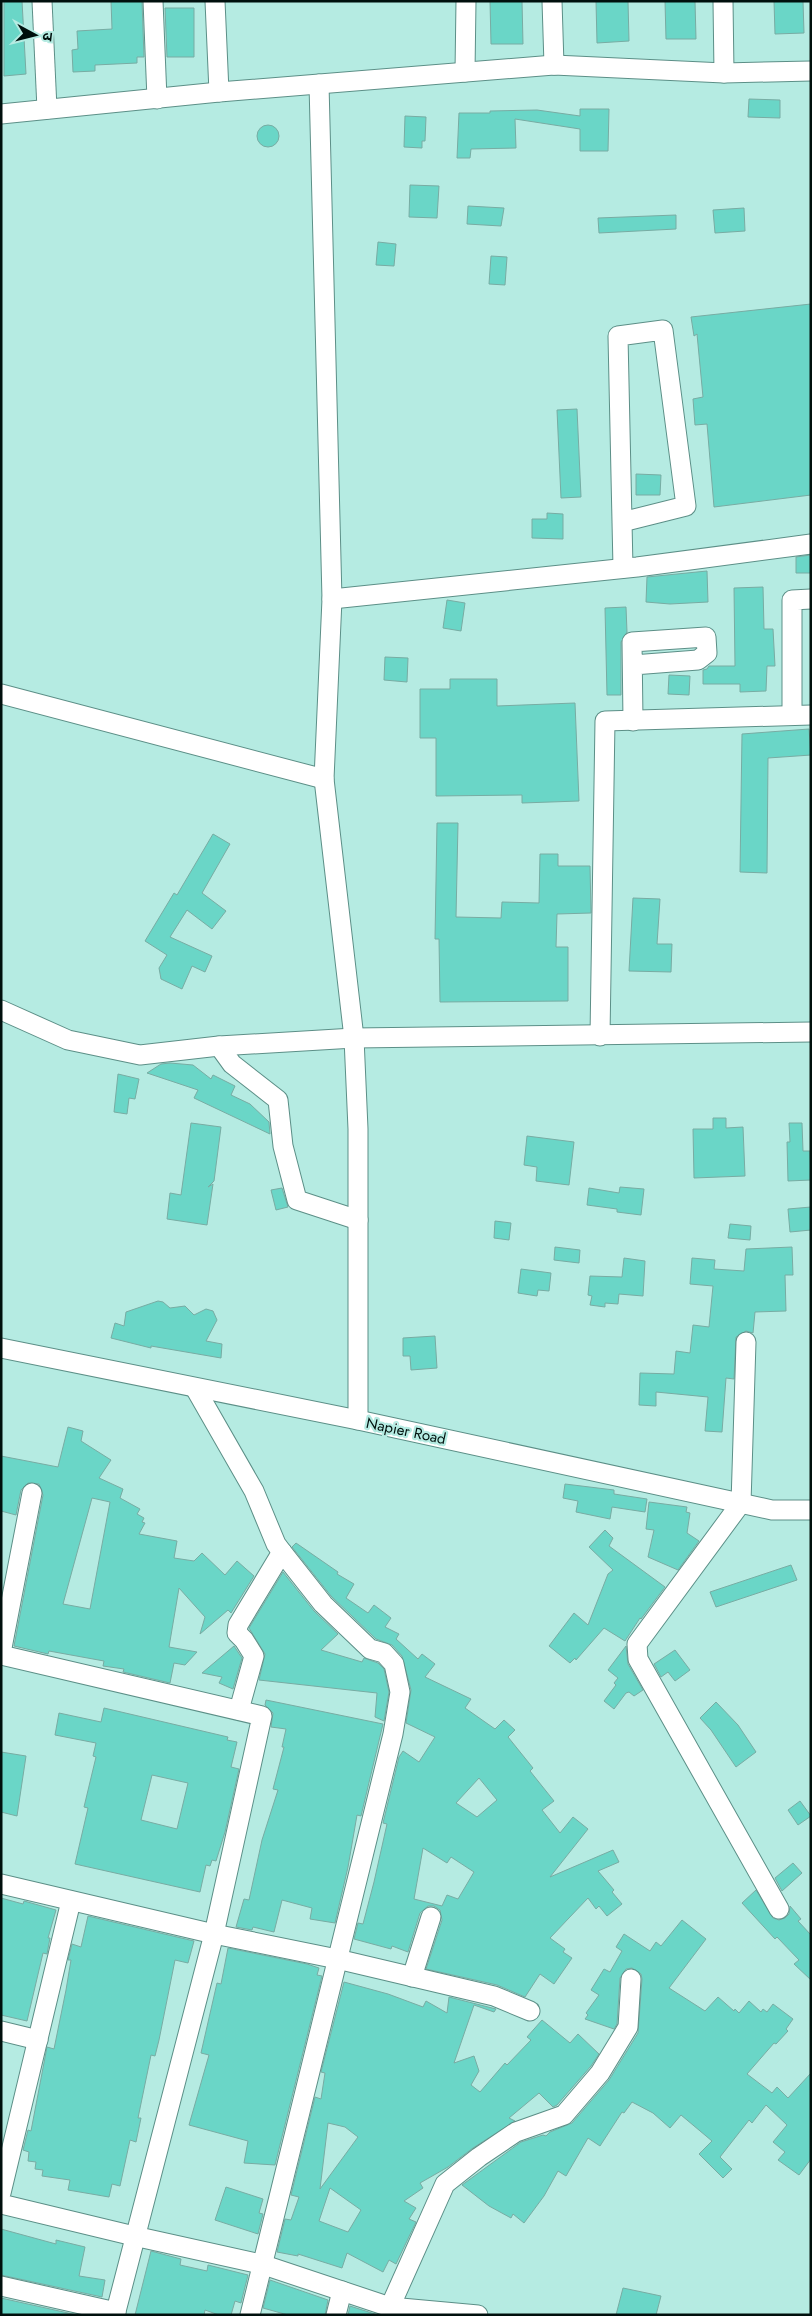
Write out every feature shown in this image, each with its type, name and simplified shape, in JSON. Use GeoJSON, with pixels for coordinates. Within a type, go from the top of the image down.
{"type":"FeatureCollection","features":[{"type":"Feature","properties":{"kind":"street"},"geometry":{"type":"LineString","coordinates":[[42,1],[48,109]]}},
{"type":"Feature","properties":{"kind":"street"},"geometry":{"type":"LineString","coordinates":[[153,1],[157,99]]}},
{"type":"Feature","properties":{"kind":"street"},"geometry":{"type":"LineString","coordinates":[[215,1],[219,92]]}},
{"type":"Feature","properties":{"kind":"street"},"geometry":{"type":"LineString","coordinates":[[465,72],[466,1]]}},
{"type":"Feature","properties":{"kind":"street"},"geometry":{"type":"LineString","coordinates":[[552,1],[554,65]]}},
{"type":"Feature","properties":{"kind":"street"},"geometry":{"type":"LineString","coordinates":[[723,1],[724,74]]}},
{"type":"Feature","properties":{"kind":"street"},"geometry":{"type":"LineString","coordinates":[[1,114],[219,92],[554,65],[724,74],[811,71]]}},
{"type":"Feature","properties":{"kind":"street"},"geometry":{"type":"LineString","coordinates":[[319,84],[332,599],[324,779],[354,1038],[358,1129],[358,1420]]}},
{"type":"Feature","properties":{"kind":"street"},"geometry":{"type":"LineString","coordinates":[[622,522],[686,506],[663,330],[618,336],[622,568]]}},
{"type":"Feature","properties":{"kind":"street"},"geometry":{"type":"LineString","coordinates":[[332,599],[622,568],[811,544]]}},
{"type":"Feature","properties":{"kind":"street"},"geometry":{"type":"LineString","coordinates":[[600,1036],[605,722],[802,715],[792,600],[811,599]]}},
{"type":"Feature","properties":{"kind":"street"},"geometry":{"type":"LineString","coordinates":[[632,664],[633,721]]}},
{"type":"Feature","properties":{"kind":"street"},"geometry":{"type":"LineString","coordinates":[[1,694],[324,779]]}},
{"type":"Feature","properties":{"kind":"street"},"geometry":{"type":"LineString","coordinates":[[1,1010],[68,1040],[140,1055],[219,1046],[354,1038],[811,1032]]}},
{"type":"Feature","properties":{"kind":"street"},"geometry":{"type":"LineString","coordinates":[[219,1046],[232,1064],[278,1100],[283,1146],[297,1200],[358,1220]]}},
{"type":"Feature","properties":{"kind":"street"},"geometry":{"type":"LineString","coordinates":[[746,1342],[741,1503],[637,1644],[638,1659],[779,1909]]}},
{"type":"Feature","properties":{"kind":"street","name":"Napier Road"},"geometry":{"type":"LineString","coordinates":[[1,1348],[358,1420],[772,1510],[811,1510]]}},
{"type":"Feature","properties":{"kind":"street"},"geometry":{"type":"LineString","coordinates":[[196,1388],[254,1491],[282,1552],[323,1604],[370,1649],[384,1653],[394,1664],[400,1692],[393,1734],[250,2315]]}},
{"type":"Feature","properties":{"kind":"street"},"geometry":{"type":"LineString","coordinates":[[1,2286],[116,2313],[134,2236],[214,1934],[262,1716],[1,1654],[32,1493]]}},
{"type":"Feature","properties":{"kind":"street"},"geometry":{"type":"LineString","coordinates":[[240,1710],[254,1656],[237,1633],[238,1625],[282,1552]]}},
{"type":"Feature","properties":{"kind":"street"},"geometry":{"type":"LineString","coordinates":[[1,1884],[214,1934],[337,1959],[494,1996],[530,2011]]}},
{"type":"Feature","properties":{"kind":"street"},"geometry":{"type":"LineString","coordinates":[[1,2193],[72,1901]]}},
{"type":"Feature","properties":{"kind":"street"},"geometry":{"type":"LineString","coordinates":[[412,1977],[431,1917]]}},
{"type":"Feature","properties":{"kind":"street"},"geometry":{"type":"LineString","coordinates":[[390,2307],[445,2184],[479,2157],[516,2132],[564,2115],[600,2073],[628,2027],[631,1979]]}},
{"type":"Feature","properties":{"kind":"street"},"geometry":{"type":"LineString","coordinates":[[1,2031],[38,2040]]}},
{"type":"Feature","properties":{"kind":"street"},"geometry":{"type":"LineString","coordinates":[[1,2204],[262,2264],[390,2307],[478,2315]]}},
{"type":"Feature","properties":{"kind":"street"},"geometry":{"type":"LineString","coordinates":[[336,2315],[342,2290]]}},
{"type":"Feature","properties":{"kind":"building"},"geometry":{"type":"Polygon","coordinates":[[[4,1],[22,1],[26,74],[4,76],[4,1]]]}},
{"type":"Feature","properties":{"kind":"building"},"geometry":{"type":"Polygon","coordinates":[[[111,1],[142,1],[144,57],[137,57],[137,63],[95,65],[95,71],[73,72],[72,50],[78,49],[77,31],[112,29],[111,1]]]}},
{"type":"Feature","properties":{"kind":"building"},"geometry":{"type":"Polygon","coordinates":[[[490,1],[522,1],[523,44],[491,44],[490,1]]]}},
{"type":"Feature","properties":{"kind":"building"},"geometry":{"type":"Polygon","coordinates":[[[596,1],[628,1],[629,41],[597,43],[596,1]]]}},
{"type":"Feature","properties":{"kind":"building"},"geometry":{"type":"Polygon","coordinates":[[[665,1],[695,1],[696,39],[666,39],[665,1]]]}},
{"type":"Feature","properties":{"kind":"building"},"geometry":{"type":"Polygon","coordinates":[[[774,1],[803,1],[804,33],[775,34],[774,1]]]}},
{"type":"Feature","properties":{"kind":"building"},"geometry":{"type":"Polygon","coordinates":[[[165,8],[194,8],[194,57],[167,57],[165,8]]]}},
{"type":"Feature","properties":{"kind":"building"},"geometry":{"type":"Polygon","coordinates":[[[749,99],[780,100],[780,118],[748,117],[749,99]]]}},
{"type":"Feature","properties":{"kind":"building"},"geometry":{"type":"Polygon","coordinates":[[[580,109],[609,109],[608,151],[580,151],[580,129],[515,119],[516,148],[471,149],[470,158],[457,158],[459,113],[537,110],[580,116],[580,109]]]}},
{"type":"Feature","properties":{"kind":"building"},"geometry":{"type":"Polygon","coordinates":[[[405,116],[426,117],[425,141],[422,141],[422,148],[404,147],[405,116]]]}},
{"type":"Feature","properties":{"kind":"building"},"geometry":{"type":"Polygon","coordinates":[[[268,125],[278,132],[279,136],[272,146],[268,147],[258,140],[257,136],[264,126],[268,125]]]}},
{"type":"Feature","properties":{"kind":"building"},"geometry":{"type":"Polygon","coordinates":[[[410,185],[439,186],[437,218],[409,217],[410,185]]]}},
{"type":"Feature","properties":{"kind":"building"},"geometry":{"type":"Polygon","coordinates":[[[468,206],[504,208],[501,226],[467,224],[468,206]]]}},
{"type":"Feature","properties":{"kind":"building"},"geometry":{"type":"Polygon","coordinates":[[[744,208],[745,231],[715,233],[713,210],[744,208]]]}},
{"type":"Feature","properties":{"kind":"building"},"geometry":{"type":"Polygon","coordinates":[[[676,215],[676,229],[599,233],[598,218],[676,215]]]}},
{"type":"Feature","properties":{"kind":"building"},"geometry":{"type":"Polygon","coordinates":[[[378,242],[396,244],[394,266],[376,265],[378,242]]]}},
{"type":"Feature","properties":{"kind":"building"},"geometry":{"type":"Polygon","coordinates":[[[491,256],[507,257],[505,285],[489,284],[491,256]]]}},
{"type":"Feature","properties":{"kind":"building"},"geometry":{"type":"Polygon","coordinates":[[[811,304],[811,495],[714,507],[707,424],[695,425],[693,399],[703,397],[697,334],[694,336],[691,317],[811,304]]]}},
{"type":"Feature","properties":{"kind":"building"},"geometry":{"type":"Polygon","coordinates":[[[577,409],[581,497],[561,498],[557,410],[577,409]]]}},
{"type":"Feature","properties":{"kind":"building"},"geometry":{"type":"Polygon","coordinates":[[[636,474],[661,475],[660,495],[636,495],[636,474]]]}},
{"type":"Feature","properties":{"kind":"building"},"geometry":{"type":"Polygon","coordinates":[[[547,513],[563,514],[563,539],[532,538],[532,519],[547,519],[547,513]]]}},
{"type":"Feature","properties":{"kind":"building"},"geometry":{"type":"Polygon","coordinates":[[[811,555],[811,573],[796,573],[796,557],[811,555]]]}},
{"type":"Feature","properties":{"kind":"building"},"geometry":{"type":"Polygon","coordinates":[[[707,571],[708,602],[670,604],[646,602],[647,577],[707,571]]]}},
{"type":"Feature","properties":{"kind":"building"},"geometry":{"type":"Polygon","coordinates":[[[763,587],[764,629],[773,629],[775,666],[767,666],[766,691],[740,692],[740,684],[703,684],[703,670],[709,666],[735,666],[734,588],[763,587]]]}},
{"type":"Feature","properties":{"kind":"building"},"geometry":{"type":"Polygon","coordinates":[[[447,600],[465,603],[461,631],[443,628],[447,600]]]}},
{"type":"Feature","properties":{"kind":"building"},"geometry":{"type":"Polygon","coordinates":[[[626,607],[627,632],[621,642],[621,695],[607,695],[605,608],[626,607]]]}},
{"type":"Feature","properties":{"kind":"building"},"geometry":{"type":"Polygon","coordinates":[[[385,657],[408,658],[407,682],[384,680],[385,657]]]}},
{"type":"Feature","properties":{"kind":"building"},"geometry":{"type":"Polygon","coordinates":[[[669,675],[690,676],[689,695],[668,694],[669,675]]]}},
{"type":"Feature","properties":{"kind":"building"},"geometry":{"type":"Polygon","coordinates":[[[450,679],[497,679],[497,706],[575,703],[579,801],[522,803],[522,795],[436,796],[436,738],[420,738],[420,689],[450,689],[450,679]]]}},
{"type":"Feature","properties":{"kind":"building"},"geometry":{"type":"Polygon","coordinates":[[[809,729],[811,755],[768,758],[767,873],[740,872],[742,734],[809,729]]]}},
{"type":"Feature","properties":{"kind":"building"},"geometry":{"type":"Polygon","coordinates":[[[437,823],[458,823],[456,917],[501,918],[502,902],[539,903],[540,854],[558,854],[558,866],[590,866],[591,913],[557,914],[556,947],[568,947],[568,1001],[440,1002],[439,939],[435,939],[437,823]]]}},
{"type":"Feature","properties":{"kind":"building"},"geometry":{"type":"Polygon","coordinates":[[[213,834],[230,844],[202,893],[226,911],[212,929],[187,910],[170,937],[212,956],[205,972],[192,966],[182,989],[161,979],[159,968],[167,955],[145,941],[174,893],[177,895],[213,834]]]}},
{"type":"Feature","properties":{"kind":"building"},"geometry":{"type":"Polygon","coordinates":[[[633,898],[660,899],[657,944],[672,944],[671,972],[629,971],[633,898]]]}},
{"type":"Feature","properties":{"kind":"building"},"geometry":{"type":"Polygon","coordinates":[[[161,1064],[193,1065],[211,1079],[213,1075],[235,1086],[231,1095],[250,1104],[269,1122],[270,1134],[194,1098],[198,1090],[147,1073],[161,1064]]]}},
{"type":"Feature","properties":{"kind":"building"},"geometry":{"type":"Polygon","coordinates":[[[118,1074],[139,1079],[135,1099],[129,1098],[127,1114],[114,1112],[118,1074]]]}},
{"type":"Feature","properties":{"kind":"building"},"geometry":{"type":"Polygon","coordinates":[[[713,1118],[726,1118],[726,1128],[743,1127],[745,1176],[694,1178],[693,1129],[713,1129],[713,1118]]]}},
{"type":"Feature","properties":{"kind":"building"},"geometry":{"type":"Polygon","coordinates":[[[191,1123],[221,1127],[214,1181],[208,1187],[213,1184],[207,1225],[167,1219],[170,1193],[181,1195],[191,1123]]]}},
{"type":"Feature","properties":{"kind":"building"},"geometry":{"type":"Polygon","coordinates":[[[789,1123],[802,1123],[803,1151],[810,1151],[811,1180],[788,1181],[787,1142],[790,1142],[789,1123]]]}},
{"type":"Feature","properties":{"kind":"building"},"geometry":{"type":"Polygon","coordinates":[[[527,1136],[574,1142],[569,1185],[536,1181],[537,1167],[524,1165],[527,1136]]]}},
{"type":"Feature","properties":{"kind":"building"},"geometry":{"type":"Polygon","coordinates":[[[620,1187],[644,1189],[641,1215],[617,1212],[617,1209],[587,1205],[589,1188],[619,1193],[620,1187]]]}},
{"type":"Feature","properties":{"kind":"building"},"geometry":{"type":"Polygon","coordinates":[[[282,1188],[288,1207],[276,1210],[271,1190],[282,1188]]]}},
{"type":"Feature","properties":{"kind":"building"},"geometry":{"type":"Polygon","coordinates":[[[811,1207],[811,1230],[790,1232],[788,1209],[811,1207]]]}},
{"type":"Feature","properties":{"kind":"building"},"geometry":{"type":"Polygon","coordinates":[[[495,1221],[511,1223],[509,1240],[494,1238],[495,1221]]]}},
{"type":"Feature","properties":{"kind":"building"},"geometry":{"type":"Polygon","coordinates":[[[730,1224],[751,1226],[750,1240],[728,1238],[730,1224]]]}},
{"type":"Feature","properties":{"kind":"building"},"geometry":{"type":"Polygon","coordinates":[[[555,1247],[580,1250],[579,1263],[554,1260],[555,1247]]]}},
{"type":"Feature","properties":{"kind":"building"},"geometry":{"type":"Polygon","coordinates":[[[792,1247],[793,1275],[785,1275],[786,1311],[755,1312],[753,1333],[746,1331],[736,1337],[734,1379],[726,1378],[722,1432],[705,1431],[708,1397],[656,1392],[656,1406],[639,1405],[640,1373],[674,1374],[676,1351],[690,1353],[693,1325],[709,1327],[713,1286],[690,1284],[692,1258],[715,1260],[714,1269],[744,1271],[746,1249],[792,1247]]]}},
{"type":"Feature","properties":{"kind":"building"},"geometry":{"type":"Polygon","coordinates":[[[624,1258],[645,1261],[643,1296],[619,1294],[618,1304],[605,1303],[605,1307],[590,1305],[592,1296],[588,1295],[590,1276],[622,1277],[624,1258]]]}},
{"type":"Feature","properties":{"kind":"building"},"geometry":{"type":"Polygon","coordinates":[[[521,1269],[551,1273],[549,1291],[538,1290],[537,1296],[518,1293],[521,1269]]]}},
{"type":"Feature","properties":{"kind":"building"},"geometry":{"type":"Polygon","coordinates":[[[158,1301],[163,1302],[170,1308],[185,1306],[194,1315],[206,1309],[213,1311],[217,1320],[206,1341],[222,1344],[221,1358],[151,1346],[151,1348],[111,1338],[115,1323],[124,1326],[126,1312],[158,1301]]]}},
{"type":"Feature","properties":{"kind":"building"},"geometry":{"type":"Polygon","coordinates":[[[435,1336],[437,1368],[411,1370],[410,1356],[403,1356],[403,1338],[435,1336]]]}},
{"type":"Feature","properties":{"kind":"building"},"geometry":{"type":"Polygon","coordinates":[[[68,1427],[83,1431],[81,1441],[111,1460],[99,1478],[123,1489],[120,1498],[140,1509],[137,1514],[144,1518],[142,1522],[145,1523],[139,1534],[177,1541],[174,1558],[194,1561],[202,1553],[225,1575],[237,1561],[254,1576],[231,1613],[228,1610],[200,1634],[205,1617],[179,1588],[169,1647],[197,1652],[185,1665],[174,1663],[170,1683],[123,1672],[124,1669],[103,1666],[104,1661],[49,1651],[48,1654],[14,1646],[43,1495],[39,1484],[28,1483],[21,1490],[16,1515],[1,1511],[1,1456],[58,1467],[68,1427]],[[92,1498],[63,1604],[90,1609],[110,1502],[92,1498]]]}},
{"type":"Feature","properties":{"kind":"building"},"geometry":{"type":"Polygon","coordinates":[[[565,1484],[614,1490],[614,1494],[647,1499],[645,1512],[612,1507],[610,1519],[576,1512],[578,1501],[563,1498],[565,1484]]]}},
{"type":"Feature","properties":{"kind":"building"},"geometry":{"type":"Polygon","coordinates":[[[649,1502],[687,1507],[686,1512],[690,1513],[687,1533],[699,1541],[678,1570],[648,1557],[654,1530],[646,1529],[649,1502]]]}},
{"type":"Feature","properties":{"kind":"building"},"geometry":{"type":"Polygon","coordinates":[[[605,1530],[613,1538],[609,1546],[665,1587],[640,1618],[625,1641],[604,1628],[576,1660],[575,1658],[570,1663],[549,1646],[574,1613],[588,1625],[608,1574],[613,1570],[589,1547],[605,1530]]]}},
{"type":"Feature","properties":{"kind":"building"},"geometry":{"type":"Polygon","coordinates":[[[296,1543],[338,1572],[337,1574],[354,1584],[346,1598],[368,1613],[374,1605],[391,1618],[385,1627],[399,1634],[396,1639],[418,1659],[422,1654],[435,1664],[425,1677],[471,1699],[465,1708],[495,1729],[504,1720],[515,1730],[508,1737],[533,1768],[530,1771],[554,1801],[542,1810],[560,1833],[573,1817],[588,1829],[550,1877],[613,1850],[619,1862],[598,1871],[614,1890],[612,1892],[622,1904],[607,1916],[599,1906],[596,1909],[588,1898],[550,1938],[565,1949],[563,1952],[572,1958],[554,1984],[540,1974],[525,1997],[497,1985],[426,1969],[442,1920],[440,1910],[434,1906],[428,1906],[420,1913],[408,1952],[392,1946],[391,1949],[354,1939],[358,1923],[363,1924],[374,1882],[387,1824],[383,1823],[399,1757],[403,1751],[419,1762],[435,1737],[406,1723],[411,1690],[402,1656],[392,1645],[376,1639],[331,1596],[292,1547],[296,1543]],[[479,1778],[456,1803],[477,1817],[497,1800],[479,1778]],[[423,1848],[414,1899],[442,1906],[447,1895],[458,1899],[474,1872],[451,1857],[447,1863],[423,1848]]]}},
{"type":"Feature","properties":{"kind":"building"},"geometry":{"type":"Polygon","coordinates":[[[791,1565],[797,1580],[716,1607],[710,1592],[791,1565]]]}},
{"type":"Feature","properties":{"kind":"building"},"geometry":{"type":"Polygon","coordinates":[[[283,1572],[314,1611],[338,1634],[321,1650],[362,1662],[364,1658],[378,1663],[384,1669],[389,1692],[384,1721],[375,1717],[377,1693],[259,1680],[265,1654],[249,1628],[283,1572]]]}},
{"type":"Feature","properties":{"kind":"building"},"geometry":{"type":"Polygon","coordinates":[[[234,1646],[242,1658],[233,1689],[219,1683],[222,1677],[202,1673],[234,1646]]]}},
{"type":"Feature","properties":{"kind":"building"},"geometry":{"type":"Polygon","coordinates":[[[626,1646],[628,1664],[643,1690],[634,1696],[629,1692],[626,1693],[614,1709],[604,1701],[616,1685],[614,1683],[618,1678],[608,1670],[626,1646]]]}},
{"type":"Feature","properties":{"kind":"building"},"geometry":{"type":"Polygon","coordinates":[[[675,1650],[690,1670],[675,1681],[668,1672],[661,1677],[654,1664],[675,1650]]]}},
{"type":"Feature","properties":{"kind":"building"},"geometry":{"type":"Polygon","coordinates":[[[266,1700],[383,1724],[361,1816],[357,1815],[348,1867],[335,1923],[310,1919],[312,1908],[282,1900],[274,1932],[253,1927],[252,1930],[236,1927],[244,1899],[249,1900],[262,1840],[278,1790],[273,1789],[284,1747],[282,1747],[286,1729],[271,1727],[273,1713],[265,1705],[266,1700]]]}},
{"type":"Feature","properties":{"kind":"building"},"geometry":{"type":"Polygon","coordinates":[[[716,1702],[738,1725],[756,1752],[736,1767],[711,1730],[700,1718],[716,1702]]]}},
{"type":"Feature","properties":{"kind":"building"},"geometry":{"type":"Polygon","coordinates":[[[104,1708],[228,1737],[227,1740],[237,1742],[231,1767],[239,1769],[225,1832],[216,1861],[212,1860],[210,1866],[206,1865],[200,1892],[75,1864],[88,1808],[84,1807],[96,1757],[93,1756],[96,1743],[55,1735],[59,1713],[101,1722],[104,1708]],[[152,1775],[141,1820],[177,1829],[188,1783],[152,1775]]]}},
{"type":"Feature","properties":{"kind":"building"},"geometry":{"type":"Polygon","coordinates":[[[1,1752],[26,1756],[17,1816],[1,1812],[1,1752]]]}},
{"type":"Feature","properties":{"kind":"building"},"geometry":{"type":"Polygon","coordinates":[[[800,1801],[811,1816],[798,1825],[788,1810],[800,1801]]]}},
{"type":"Feature","properties":{"kind":"building"},"geometry":{"type":"Polygon","coordinates":[[[793,1863],[802,1873],[782,1891],[775,1878],[793,1863]]]}},
{"type":"Feature","properties":{"kind":"building"},"geometry":{"type":"Polygon","coordinates":[[[756,1890],[773,1918],[779,1920],[785,1918],[789,1914],[790,1906],[801,1919],[798,1921],[811,1935],[811,1980],[794,1964],[799,1960],[777,1937],[775,1939],[742,1903],[756,1890]]]}},
{"type":"Feature","properties":{"kind":"building"},"geometry":{"type":"Polygon","coordinates":[[[1,1898],[23,1904],[24,1901],[56,1910],[48,1938],[50,1938],[47,1954],[43,1953],[27,2021],[1,2015],[1,1898]]]}},
{"type":"Feature","properties":{"kind":"building"},"geometry":{"type":"Polygon","coordinates":[[[88,1916],[194,1941],[188,1963],[175,1960],[155,2056],[151,2055],[138,2118],[141,2118],[136,2142],[130,2140],[120,2186],[112,2184],[109,2197],[68,2190],[70,2180],[42,2176],[43,2170],[35,2169],[36,2162],[28,2161],[29,2152],[23,2150],[28,2130],[31,2131],[47,2047],[54,2049],[66,1990],[71,1960],[68,1960],[72,1944],[81,1947],[88,1916]]]}},
{"type":"Feature","properties":{"kind":"building"},"geometry":{"type":"Polygon","coordinates":[[[682,1920],[706,1939],[669,1988],[705,2011],[718,1997],[739,2013],[749,2001],[761,2012],[763,2009],[767,2012],[773,2004],[793,2019],[786,2029],[788,2031],[776,2044],[774,2043],[747,2074],[772,2093],[777,2087],[788,2098],[811,2073],[811,2159],[799,2175],[778,2160],[785,2152],[773,2142],[787,2125],[766,2105],[752,2123],[749,2120],[720,2157],[732,2169],[723,2178],[699,2154],[712,2141],[681,2115],[670,2128],[653,2113],[632,2102],[624,2113],[622,2112],[600,2146],[588,2138],[566,2176],[558,2171],[544,2196],[524,2223],[513,2214],[511,2218],[489,2206],[462,2185],[521,2142],[543,2135],[546,2136],[550,2132],[572,2123],[609,2080],[638,2033],[642,1979],[641,1974],[632,1968],[626,1969],[620,1978],[617,2024],[614,2029],[585,2019],[588,2015],[586,2013],[599,1995],[591,1990],[604,1969],[610,1972],[622,1951],[616,1947],[624,1934],[650,1951],[656,1942],[661,1946],[682,1920]]]}},
{"type":"Feature","properties":{"kind":"building"},"geometry":{"type":"Polygon","coordinates":[[[228,1948],[307,1964],[319,1968],[317,1975],[322,1976],[275,2165],[244,2163],[248,2141],[189,2125],[209,2055],[201,2053],[217,1983],[221,1984],[228,1948]]]}},
{"type":"Feature","properties":{"kind":"building"},"geometry":{"type":"Polygon","coordinates":[[[344,1982],[388,1994],[423,2007],[426,2001],[447,2013],[449,1997],[496,2009],[494,2012],[474,2005],[454,2063],[474,2056],[479,2071],[471,2085],[480,2092],[505,2063],[507,2065],[531,2040],[527,2037],[542,2020],[570,2043],[578,2034],[599,2054],[557,2105],[553,2107],[539,2093],[509,2118],[515,2121],[473,2148],[448,2167],[420,2183],[423,2188],[404,2201],[416,2208],[409,2219],[416,2222],[396,2264],[389,2260],[383,2272],[347,2253],[342,2268],[298,2254],[298,2256],[277,2252],[285,2219],[291,2220],[299,2197],[291,2195],[315,2097],[321,2099],[325,2073],[321,2072],[344,1982]],[[328,2123],[320,2189],[358,2137],[345,2127],[328,2123]],[[330,2188],[319,2221],[348,2232],[361,2210],[330,2188]]]}},
{"type":"Feature","properties":{"kind":"building"},"geometry":{"type":"Polygon","coordinates":[[[226,2187],[263,2199],[259,2213],[263,2214],[258,2234],[215,2220],[226,2187]]]}},
{"type":"Feature","properties":{"kind":"building"},"geometry":{"type":"Polygon","coordinates":[[[1,2229],[56,2244],[56,2240],[85,2247],[79,2276],[105,2280],[102,2297],[1,2275],[1,2229]]]}},
{"type":"Feature","properties":{"kind":"building"},"geometry":{"type":"Polygon","coordinates":[[[151,2251],[181,2259],[180,2265],[207,2271],[208,2265],[248,2275],[241,2303],[235,2301],[231,2315],[219,2315],[205,2310],[204,2315],[135,2315],[151,2251]]]}},
{"type":"Feature","properties":{"kind":"building"},"geometry":{"type":"Polygon","coordinates":[[[270,2280],[328,2300],[325,2315],[288,2315],[263,2308],[270,2280]]]}},
{"type":"Feature","properties":{"kind":"building"},"geometry":{"type":"Polygon","coordinates":[[[623,2288],[661,2296],[656,2315],[616,2315],[623,2288]]]}},
{"type":"Feature","properties":{"kind":"building"},"geometry":{"type":"Polygon","coordinates":[[[1,2298],[77,2315],[1,2315],[1,2298]]]}},
{"type":"Feature","properties":{"kind":"building"},"geometry":{"type":"Polygon","coordinates":[[[350,2306],[378,2315],[348,2315],[350,2306]]]}}]}
